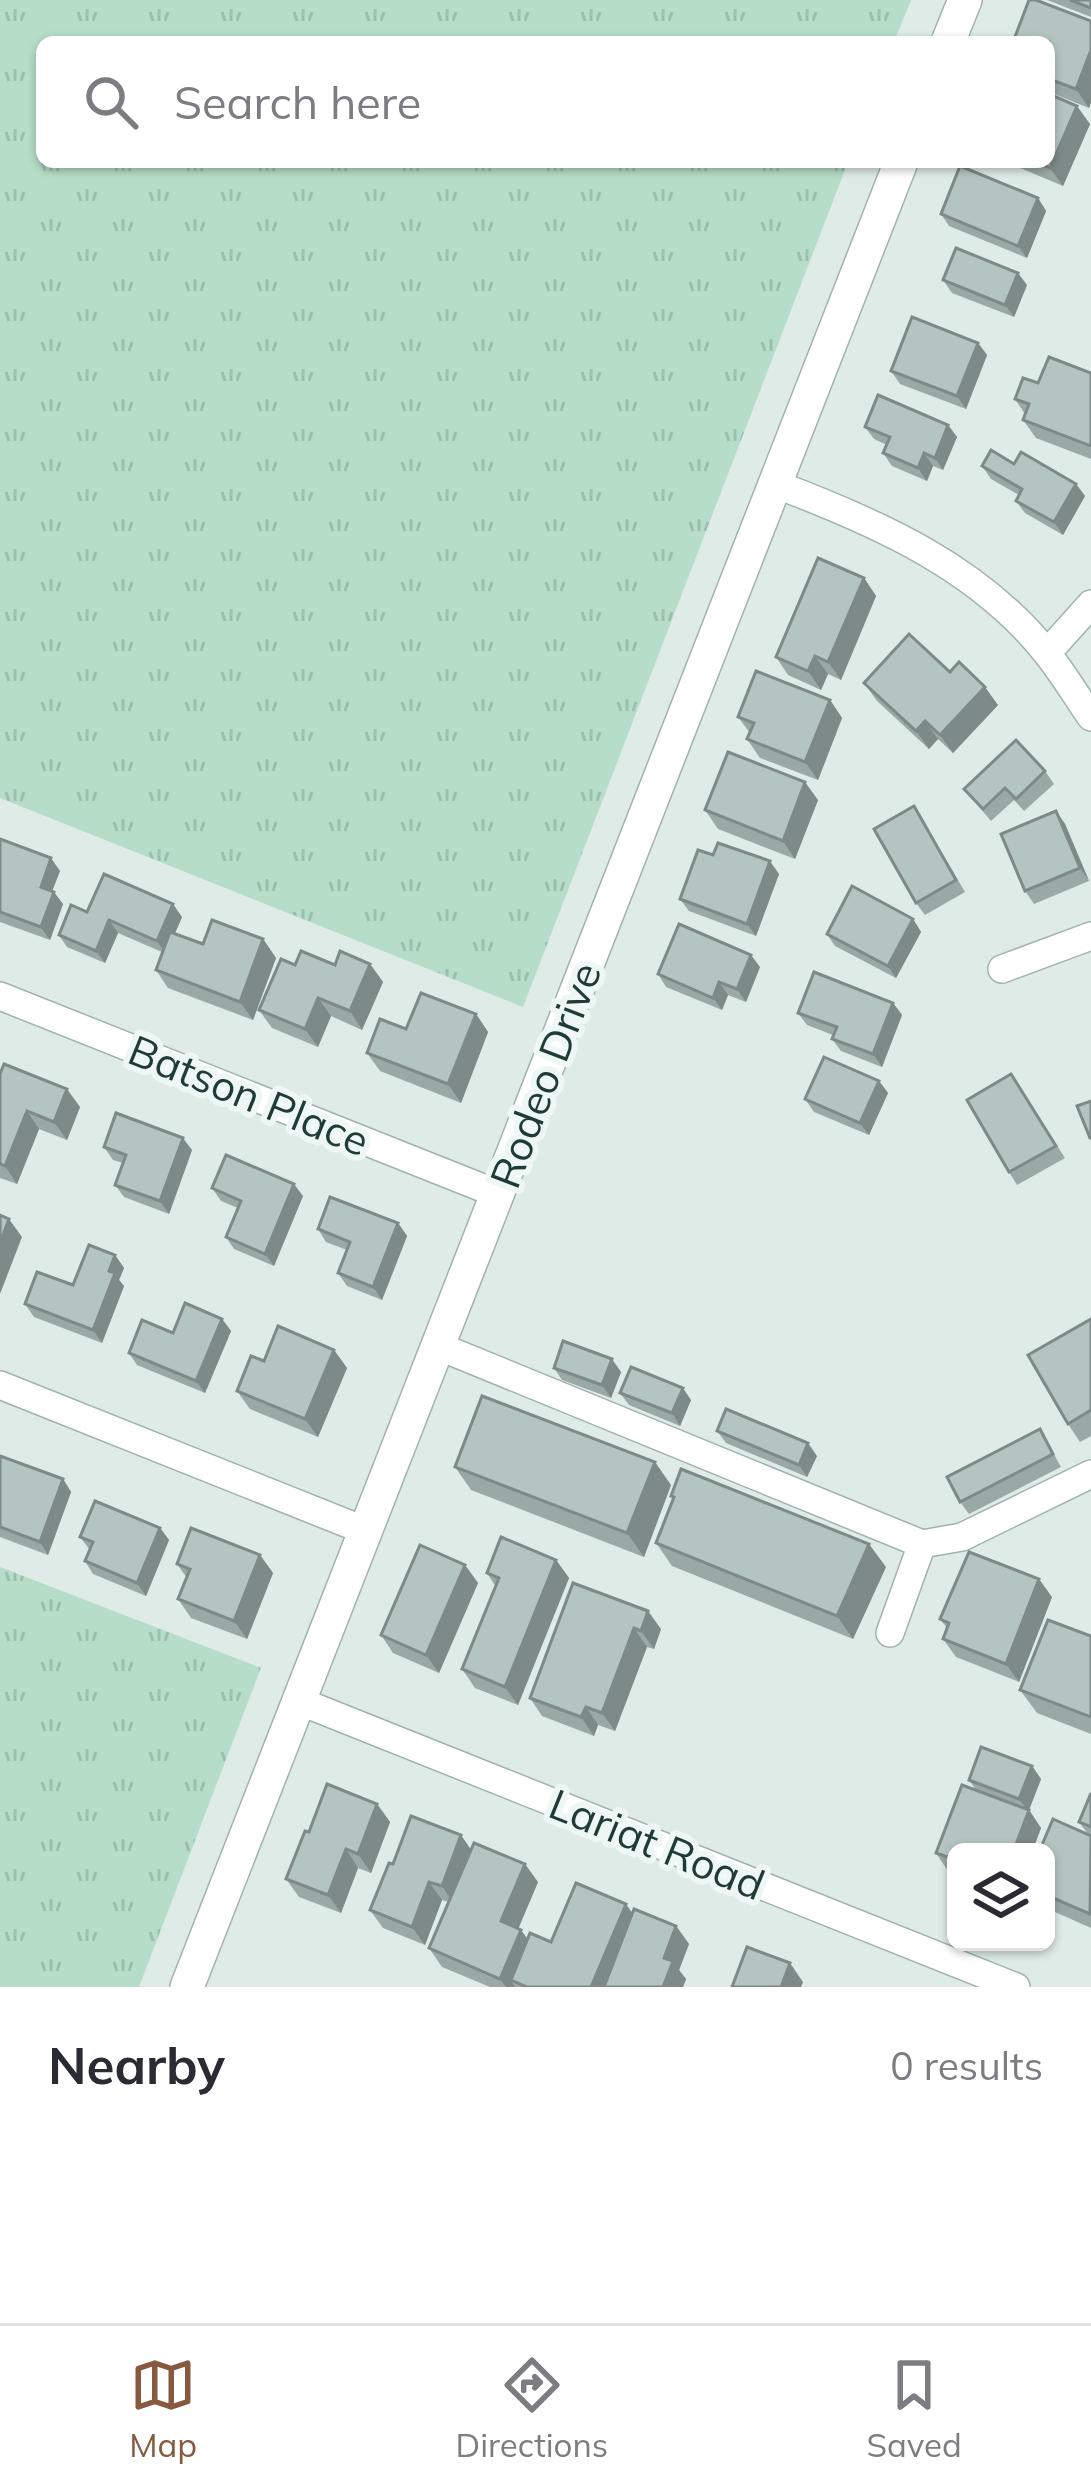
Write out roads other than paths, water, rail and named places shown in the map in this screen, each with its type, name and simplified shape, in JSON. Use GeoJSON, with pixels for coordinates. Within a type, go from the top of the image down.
{"type":"FeatureCollection","features":[{"type":"Feature","properties":{"kind":"street"},"geometry":{"type":"LineString","coordinates":[[950,36],[964,0]]}},
{"type":"Feature","properties":{"kind":"street","name":"Rodeo Drive"},"geometry":{"type":"LineString","coordinates":[[188,1987],[899,168]]}},
{"type":"Feature","properties":{"kind":"street"},"geometry":{"type":"LineString","coordinates":[[775,484],[884,528],[939,559],[991,597],[1047,652],[1091,717]]}},
{"type":"Feature","properties":{"kind":"street"},"geometry":{"type":"LineString","coordinates":[[1047,652],[1091,604]]}},
{"type":"Feature","properties":{"kind":"street"},"geometry":{"type":"LineString","coordinates":[[1002,969],[1091,936]]}},
{"type":"Feature","properties":{"kind":"street","name":"Batson Place"},"geometry":{"type":"LineString","coordinates":[[0,996],[498,1194]]}},
{"type":"Feature","properties":{"kind":"street"},"geometry":{"type":"LineString","coordinates":[[438,1346],[922,1544],[962,1538],[1091,1474]]}},
{"type":"Feature","properties":{"kind":"street"},"geometry":{"type":"LineString","coordinates":[[0,1385],[366,1531]]}},
{"type":"Feature","properties":{"kind":"street"},"geometry":{"type":"LineString","coordinates":[[890,1633],[922,1544]]}},
{"type":"Feature","properties":{"kind":"street","name":"Lariat Road"},"geometry":{"type":"LineString","coordinates":[[299,1701],[1016,1987]]}}]}
